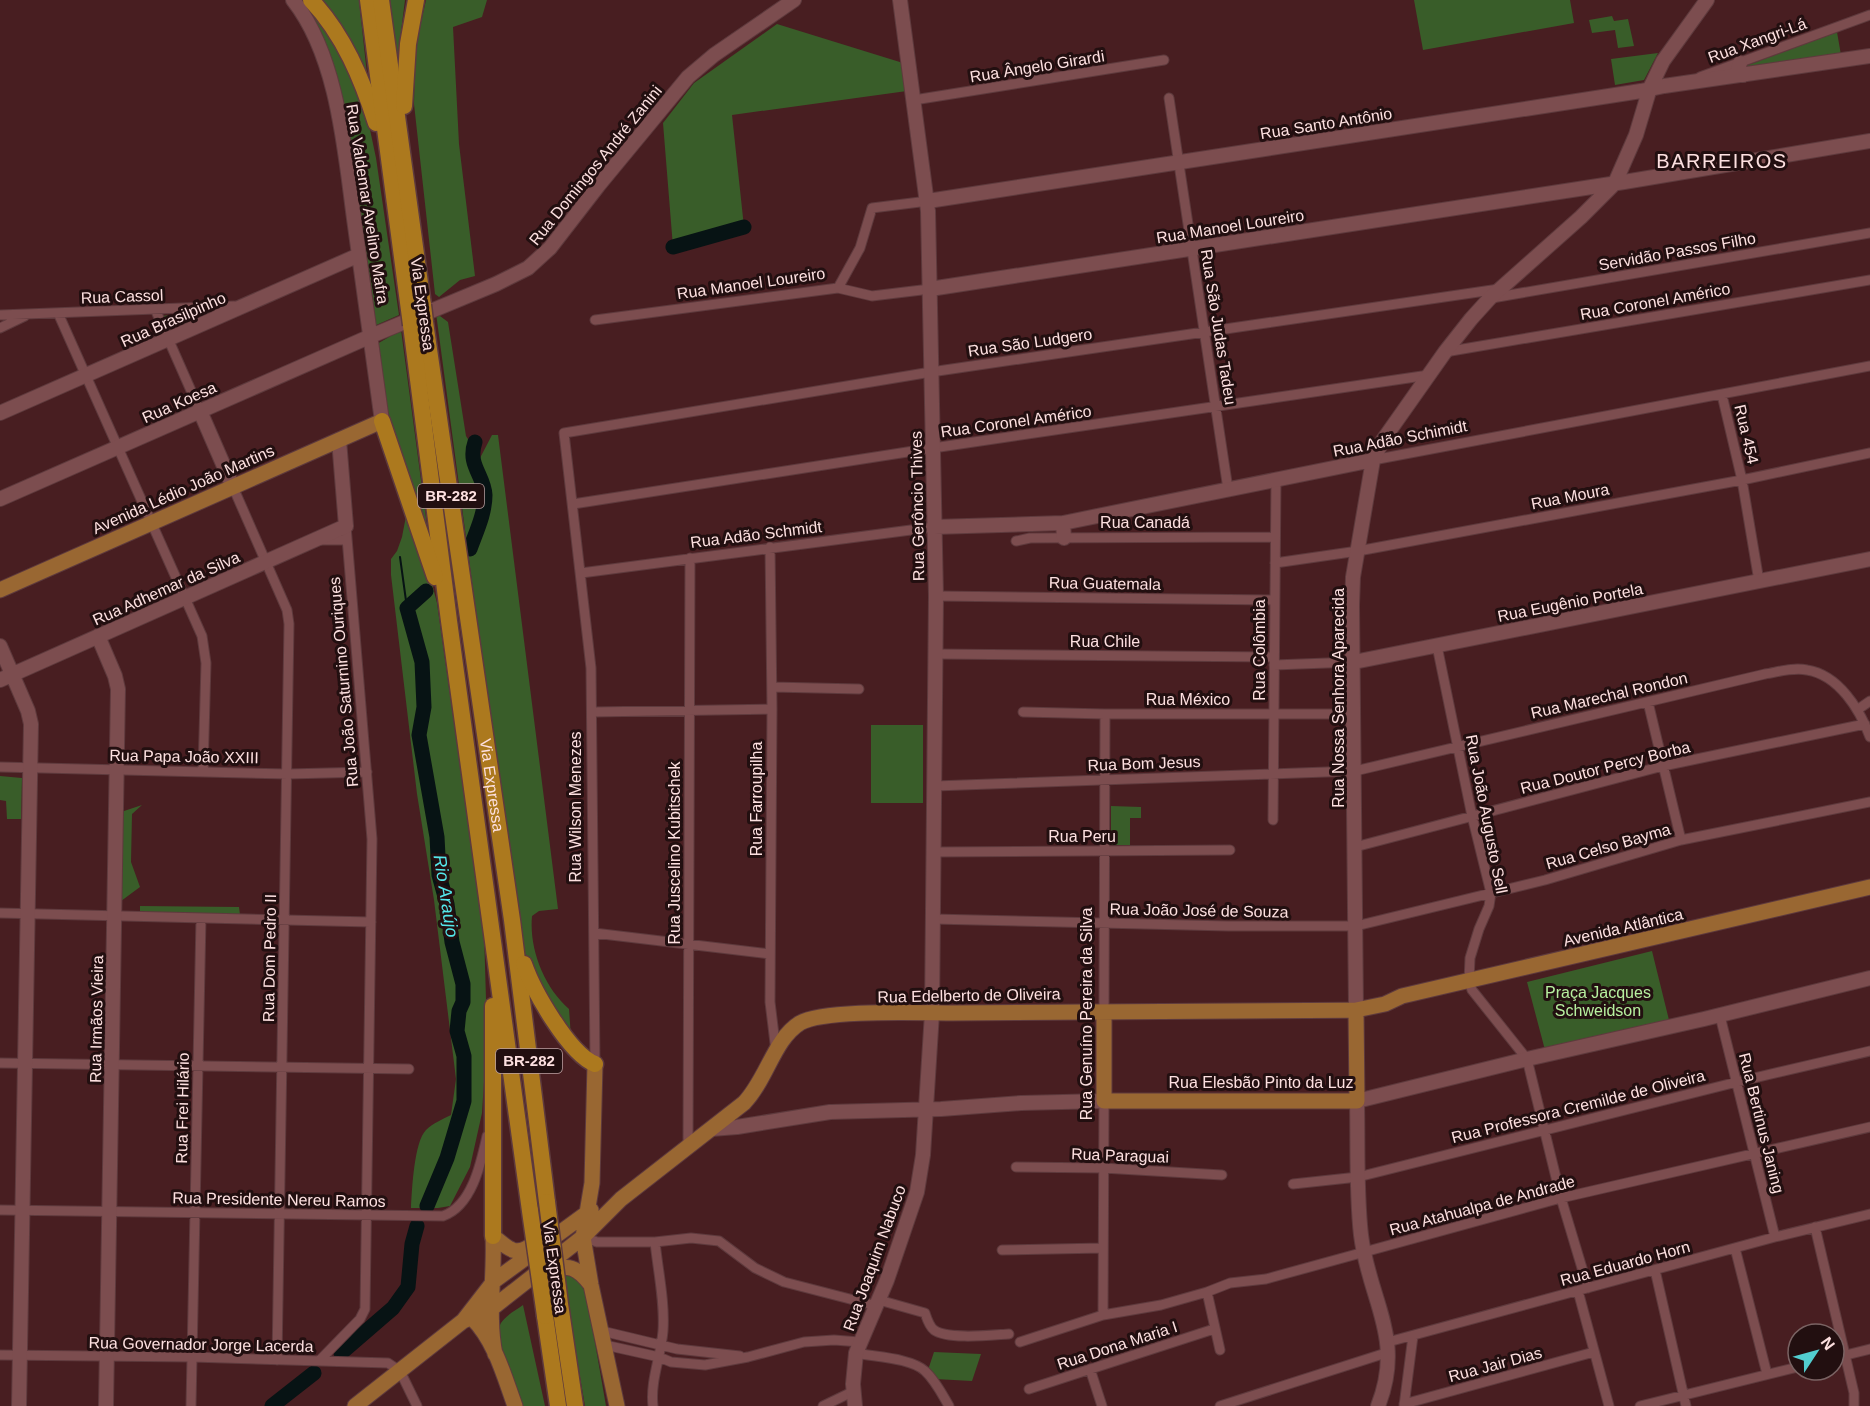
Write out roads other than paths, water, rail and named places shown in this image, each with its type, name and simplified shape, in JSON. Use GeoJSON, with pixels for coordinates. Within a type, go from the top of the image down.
{"type":"FeatureCollection","features":[{"type":"Feature","properties":{"kind":"highway"},"geometry":{"type":"LineString","coordinates":[[311,0],[344,43],[397,167]]}},
{"type":"Feature","properties":{"kind":"highway"},"geometry":{"type":"LineString","coordinates":[[368,0],[397,167]]}},
{"type":"Feature","properties":{"kind":"highway"},"geometry":{"type":"LineString","coordinates":[[381,0],[397,167]]}},
{"type":"Feature","properties":{"kind":"highway"},"geometry":{"type":"LineString","coordinates":[[397,167],[405,70],[416,0]]}},
{"type":"Feature","properties":{"kind":"highway","name":"Via Expressa"},"geometry":{"type":"LineString","coordinates":[[397,167],[417,316],[512,920],[575,1406]]}},
{"type":"Feature","properties":{"kind":"highway","name":"Via Expressa"},"geometry":{"type":"LineString","coordinates":[[417,316],[449,621],[558,1406]]}},
{"type":"Feature","properties":{"kind":"highway"},"geometry":{"type":"LineString","coordinates":[[382,421],[449,621]]}},
{"type":"Feature","properties":{"kind":"highway"},"geometry":{"type":"LineString","coordinates":[[512,920],[531,983],[538,997],[570,1042],[587,1060],[595,1064]]}},
{"type":"Feature","properties":{"kind":"highway"},"geometry":{"type":"LineString","coordinates":[[493,1236],[494,948]]}},
{"type":"Feature","properties":{"kind":"main road","name":"Rua Valdemar Avelino Mafra"},"geometry":{"type":"LineString","coordinates":[[293,0],[306,21],[322,56],[335,98],[382,421]]}},
{"type":"Feature","properties":{"kind":"main road"},"geometry":{"type":"LineString","coordinates":[[301,0],[306,21]]}},
{"type":"Feature","properties":{"kind":"main road","name":"Rua Domingos André Zanini"},"geometry":{"type":"LineString","coordinates":[[370,336],[502,282],[537,261],[556,241],[688,77],[714,55],[794,0]]}},
{"type":"Feature","properties":{"kind":"main road","name":"Rua Gerôncio Thives"},"geometry":{"type":"LineString","coordinates":[[900,0],[928,201],[936,596],[932,1013]]}},
{"type":"Feature","properties":{"kind":"main road","name":"Rua Nossa Senhora Aparecida"},"geometry":{"type":"LineString","coordinates":[[1356,1010],[1352,592],[1373,460],[1389,432],[1445,351],[1490,298],[1581,218],[1615,183],[1636,135],[1650,88],[1663,61],[1707,0]]}},
{"type":"Feature","properties":{"kind":"main road","name":"Rua Santo Antônio"},"geometry":{"type":"LineString","coordinates":[[928,201],[1641,91],[1742,69],[1870,56]]}},
{"type":"Feature","properties":{"kind":"main road","name":"Rua Manoel Loureiro"},"geometry":{"type":"LineString","coordinates":[[930,289],[1615,183],[1870,141]]}},
{"type":"Feature","properties":{"kind":"main road","name":"Rua Brasilpinho"},"geometry":{"type":"LineString","coordinates":[[0,413],[359,255]]}},
{"type":"Feature","properties":{"kind":"main road","name":"Rua Koesa"},"geometry":{"type":"LineString","coordinates":[[0,499],[370,336]]}},
{"type":"Feature","properties":{"kind":"main road"},"geometry":{"type":"LineString","coordinates":[[200,411],[233,487]]}},
{"type":"Feature","properties":{"kind":"main road","name":"Avenida Lédio João Martins"},"geometry":{"type":"LineString","coordinates":[[0,590],[382,421]]}},
{"type":"Feature","properties":{"kind":"main road","name":"Rua João Saturnino Ouriques"},"geometry":{"type":"LineString","coordinates":[[339,440],[345,533]]}},
{"type":"Feature","properties":{"kind":"main road","name":"Rua Adão Schimidt"},"geometry":{"type":"LineString","coordinates":[[934,527],[1063,523],[1373,460]]}},
{"type":"Feature","properties":{"kind":"main road"},"geometry":{"type":"LineString","coordinates":[[1063,523],[1064,538]]}},
{"type":"Feature","properties":{"kind":"main road","name":"Rua Adhemar da Silva"},"geometry":{"type":"LineString","coordinates":[[6,677],[317,540],[345,533]]}},
{"type":"Feature","properties":{"kind":"main road","name":"Rua Eugênio Portela"},"geometry":{"type":"LineString","coordinates":[[1354,662],[1870,559]]}},
{"type":"Feature","properties":{"kind":"main road","name":"Rua Irmãos Vieira"},"geometry":{"type":"LineString","coordinates":[[98,636],[118,689],[106,1406]]}},
{"type":"Feature","properties":{"kind":"main road"},"geometry":{"type":"LineString","coordinates":[[0,646],[6,677],[30,717],[19,1406]]}},
{"type":"Feature","properties":{"kind":"main road","name":"Avenida Atlântica"},"geometry":{"type":"LineString","coordinates":[[1356,1010],[1470,986],[1689,934],[1834,899],[1870,887]]}},
{"type":"Feature","properties":{"kind":"main road","name":"Avenida Atlântica"},"geometry":{"type":"LineString","coordinates":[[1834,899],[1870,895]]}},
{"type":"Feature","properties":{"kind":"main road","name":"Rua Elesbão Pinto da Luz"},"geometry":{"type":"LineString","coordinates":[[711,1129],[830,1112],[927,1109],[1021,1102],[1357,1101],[1527,1059],[1720,1016],[1870,978]]}},
{"type":"Feature","properties":{"kind":"main road"},"geometry":{"type":"LineString","coordinates":[[1356,1010],[1360,1229],[1388,1347],[1385,1388],[1378,1406]]}},
{"type":"Feature","properties":{"kind":"main road","name":"Rua Edelberto de Oliveira"},"geometry":{"type":"LineString","coordinates":[[621,1199],[751,1096],[776,1051],[793,1028],[801,1022],[819,1016],[1356,1010]]}},
{"type":"Feature","properties":{"kind":"main road","name":"Rua Genuíno Pereira da Silva"},"geometry":{"type":"LineString","coordinates":[[1104,1012],[1104,1101]]}},
{"type":"Feature","properties":{"kind":"main road","name":"Rua Joaquim Nabuco"},"geometry":{"type":"LineString","coordinates":[[855,1406],[858,1348],[878,1303],[918,1192],[927,1109],[932,1013]]}},
{"type":"Feature","properties":{"kind":"main road","name":"Rua Wilson Menezes"},"geometry":{"type":"LineString","coordinates":[[583,1237],[595,1209],[592,1183],[595,1064]]}},
{"type":"Feature","properties":{"kind":"main road"},"geometry":{"type":"LineString","coordinates":[[493,1236],[511,1250],[522,1252],[577,1208],[592,1183]]}},
{"type":"Feature","properties":{"kind":"main road"},"geometry":{"type":"LineString","coordinates":[[355,1406],[467,1320],[494,1281],[567,1226],[595,1209],[621,1199]]}},
{"type":"Feature","properties":{"kind":"main road"},"geometry":{"type":"LineString","coordinates":[[491,1314],[518,1288],[583,1237],[621,1199]]}},
{"type":"Feature","properties":{"kind":"main road"},"geometry":{"type":"LineString","coordinates":[[567,1226],[583,1237],[617,1406]]}},
{"type":"Feature","properties":{"kind":"main road"},"geometry":{"type":"LineString","coordinates":[[493,1236],[494,1281],[491,1314],[495,1354]]}},
{"type":"Feature","properties":{"kind":"main road"},"geometry":{"type":"LineString","coordinates":[[467,1320],[491,1314],[555,1270],[563,1267],[574,1268],[591,1285]]}},
{"type":"Feature","properties":{"kind":"main road"},"geometry":{"type":"LineString","coordinates":[[494,1281],[518,1288]]}},
{"type":"Feature","properties":{"kind":"main road"},"geometry":{"type":"LineString","coordinates":[[467,1320],[481,1329],[495,1354],[515,1406]]}},
{"type":"Feature","properties":{"kind":"street","name":"Rua Xangri-Lá"},"geometry":{"type":"LineString","coordinates":[[1742,69],[1870,15]]}},
{"type":"Feature","properties":{"kind":"street","name":"Rua Ângelo Girardi"},"geometry":{"type":"LineString","coordinates":[[914,100],[1164,60]]}},
{"type":"Feature","properties":{"kind":"street","name":"Rua São Judas Tadeu"},"geometry":{"type":"LineString","coordinates":[[1169,98],[1228,489]]}},
{"type":"Feature","properties":{"kind":"street","name":"Rua Santo Antônio"},"geometry":{"type":"LineString","coordinates":[[838,288],[860,248],[872,208],[928,201]]}},
{"type":"Feature","properties":{"kind":"street","name":"Servidão Passos Filho"},"geometry":{"type":"LineString","coordinates":[[1490,298],[1870,233]]}},
{"type":"Feature","properties":{"kind":"street","name":"Rua Coronel Américo"},"geometry":{"type":"LineString","coordinates":[[1445,351],[1870,280]]}},
{"type":"Feature","properties":{"kind":"street","name":"Rua Manoel Loureiro"},"geometry":{"type":"LineString","coordinates":[[595,320],[838,288],[872,296],[930,289]]}},
{"type":"Feature","properties":{"kind":"street","name":"Rua São Ludgero"},"geometry":{"type":"LineString","coordinates":[[564,433],[931,372],[1501,289]]}},
{"type":"Feature","properties":{"kind":"street","name":"Rua Cassol"},"geometry":{"type":"LineString","coordinates":[[0,315],[244,306]]}},
{"type":"Feature","properties":{"kind":"street"},"geometry":{"type":"LineString","coordinates":[[155,309],[200,411]]}},
{"type":"Feature","properties":{"kind":"street"},"geometry":{"type":"LineString","coordinates":[[58,313],[202,636],[206,652],[203,772]]}},
{"type":"Feature","properties":{"kind":"street"},"geometry":{"type":"LineString","coordinates":[[0,328],[30,314]]}},
{"type":"Feature","properties":{"kind":"street","name":"Rua Adão Schimidt"},"geometry":{"type":"LineString","coordinates":[[1373,460],[1870,366]]}},
{"type":"Feature","properties":{"kind":"street","name":"Rua Coronel Américo"},"geometry":{"type":"LineString","coordinates":[[573,504],[1429,375]]}},
{"type":"Feature","properties":{"kind":"street","name":"Rua 454"},"geometry":{"type":"LineString","coordinates":[[1722,395],[1742,480],[1760,581]]}},
{"type":"Feature","properties":{"kind":"street","name":"Rua Wilson Menezes"},"geometry":{"type":"LineString","coordinates":[[564,433],[589,641],[593,712],[595,1064]]}},
{"type":"Feature","properties":{"kind":"street","name":"Rua Moura"},"geometry":{"type":"LineString","coordinates":[[1275,563],[1358,551],[1742,480],[1870,453]]}},
{"type":"Feature","properties":{"kind":"street","name":"Rua Colômbia"},"geometry":{"type":"LineString","coordinates":[[1273,820],[1276,479]]}},
{"type":"Feature","properties":{"kind":"street","name":"Rua Dom Pedro II"},"geometry":{"type":"LineString","coordinates":[[233,487],[289,618],[277,1360]]}},
{"type":"Feature","properties":{"kind":"street","name":"Rua Adão Schmidt"},"geometry":{"type":"LineString","coordinates":[[581,573],[934,527]]}},
{"type":"Feature","properties":{"kind":"street","name":"Rua João Saturnino Ouriques"},"geometry":{"type":"LineString","coordinates":[[320,1360],[364,1313],[372,839],[345,533]]}},
{"type":"Feature","properties":{"kind":"street","name":"Rua Canadá"},"geometry":{"type":"LineString","coordinates":[[1016,541],[1030,538],[1275,537]]}},
{"type":"Feature","properties":{"kind":"street","name":"Rua Farroupilha"},"geometry":{"type":"LineString","coordinates":[[770,547],[772,687],[770,1002],[776,1051]]}},
{"type":"Feature","properties":{"kind":"street","name":"Rua Juscelino Kubitschek"},"geometry":{"type":"LineString","coordinates":[[688,1148],[690,558]]}},
{"type":"Feature","properties":{"kind":"street","name":"Rua Guatemala"},"geometry":{"type":"LineString","coordinates":[[936,596],[1275,600]]}},
{"type":"Feature","properties":{"kind":"street","name":"Rua João Augusto Sell"},"geometry":{"type":"LineString","coordinates":[[1437,646],[1472,816],[1491,893],[1489,906],[1473,947],[1468,970],[1470,986]]}},
{"type":"Feature","properties":{"kind":"street","name":"Rua Chile"},"geometry":{"type":"LineString","coordinates":[[936,654],[1274,661]]}},
{"type":"Feature","properties":{"kind":"street","name":"Rua Eugênio Portela"},"geometry":{"type":"LineString","coordinates":[[1274,661],[1354,662]]}},
{"type":"Feature","properties":{"kind":"street","name":"Rua Marechal Rondon"},"geometry":{"type":"LineString","coordinates":[[1355,771],[1765,674],[1801,669],[1814,671],[1828,678],[1843,692],[1857,710],[1870,737]]}},
{"type":"Feature","properties":{"kind":"street"},"geometry":{"type":"LineString","coordinates":[[772,687],[859,689]]}},
{"type":"Feature","properties":{"kind":"street"},"geometry":{"type":"LineString","coordinates":[[1857,710],[1870,701]]}},
{"type":"Feature","properties":{"kind":"street"},"geometry":{"type":"LineString","coordinates":[[1648,702],[1681,840]]}},
{"type":"Feature","properties":{"kind":"street"},"geometry":{"type":"LineString","coordinates":[[593,712],[772,709]]}},
{"type":"Feature","properties":{"kind":"street","name":"Rua México"},"geometry":{"type":"LineString","coordinates":[[1023,712],[1354,714]]}},
{"type":"Feature","properties":{"kind":"street","name":"Rua Genuíno Pereira da Silva"},"geometry":{"type":"LineString","coordinates":[[1104,1012],[1105,714]]}},
{"type":"Feature","properties":{"kind":"street","name":"Rua Doutor Percy Borba"},"geometry":{"type":"LineString","coordinates":[[1355,847],[1664,766],[1865,724]]}},
{"type":"Feature","properties":{"kind":"street","name":"Rua Papa João XXIII"},"geometry":{"type":"LineString","coordinates":[[0,767],[288,774],[367,772]]}},
{"type":"Feature","properties":{"kind":"street","name":"Rua Bom Jesus"},"geometry":{"type":"LineString","coordinates":[[935,786],[1355,771]]}},
{"type":"Feature","properties":{"kind":"street","name":"Rua Celso Bayma"},"geometry":{"type":"LineString","coordinates":[[1356,926],[1545,880],[1681,840],[1870,802]]}},
{"type":"Feature","properties":{"kind":"street","name":"Rua Peru"},"geometry":{"type":"LineString","coordinates":[[934,852],[1230,850]]}},
{"type":"Feature","properties":{"kind":"street"},"geometry":{"type":"LineString","coordinates":[[0,913],[371,922]]}},
{"type":"Feature","properties":{"kind":"street","name":"Rua Frei Hilário"},"geometry":{"type":"LineString","coordinates":[[191,1406],[201,918]]}},
{"type":"Feature","properties":{"kind":"street","name":"Rua João José de Souza"},"geometry":{"type":"LineString","coordinates":[[933,919],[1104,924],[1356,926]]}},
{"type":"Feature","properties":{"kind":"street"},"geometry":{"type":"LineString","coordinates":[[594,933],[770,954]]}},
{"type":"Feature","properties":{"kind":"street"},"geometry":{"type":"LineString","coordinates":[[1470,986],[1527,1059],[1583,1290],[1594,1352],[1609,1406]]}},
{"type":"Feature","properties":{"kind":"street","name":"Rua Bertinus Janing"},"geometry":{"type":"LineString","coordinates":[[1720,1016],[1775,1237]]}},
{"type":"Feature","properties":{"kind":"street","name":"Rua Professora Cremilde de Oliveira"},"geometry":{"type":"LineString","coordinates":[[1293,1184],[1358,1177],[1737,1082],[1870,1052]]}},
{"type":"Feature","properties":{"kind":"street"},"geometry":{"type":"LineString","coordinates":[[0,1063],[409,1069]]}},
{"type":"Feature","properties":{"kind":"street","name":"Rua Genuíno Pereira da Silva"},"geometry":{"type":"LineString","coordinates":[[1103,1315],[1104,1101]]}},
{"type":"Feature","properties":{"kind":"street","name":"Rua Presidente Nereu Ramos"},"geometry":{"type":"LineString","coordinates":[[0,1210],[443,1216],[458,1206],[476,1176],[492,1116]]}},
{"type":"Feature","properties":{"kind":"street","name":"Rua Atahualpa de Andrade"},"geometry":{"type":"LineString","coordinates":[[1020,1342],[1103,1315],[1161,1305],[1230,1283],[1266,1279],[1561,1198],[1870,1127]]}},
{"type":"Feature","properties":{"kind":"street","name":"Rua Paraguai"},"geometry":{"type":"LineString","coordinates":[[1016,1167],[1103,1167],[1222,1175]]}},
{"type":"Feature","properties":{"kind":"street","name":"Rua Eduardo Horn"},"geometry":{"type":"LineString","coordinates":[[1220,1406],[1388,1347],[1413,1336],[1775,1237],[1870,1214]]}},
{"type":"Feature","properties":{"kind":"street"},"geometry":{"type":"LineString","coordinates":[[1815,1227],[1833,1322]]}},
{"type":"Feature","properties":{"kind":"street"},"geometry":{"type":"LineString","coordinates":[[583,1237],[597,1242],[655,1242],[691,1238],[719,1241],[755,1268],[778,1280],[829,1295],[925,1313],[930,1327],[939,1333],[973,1337],[1010,1334]]}},
{"type":"Feature","properties":{"kind":"street"},"geometry":{"type":"LineString","coordinates":[[653,1406],[652,1395],[662,1345],[663,1314],[655,1242]]}},
{"type":"Feature","properties":{"kind":"street"},"geometry":{"type":"LineString","coordinates":[[1002,1250],[1103,1248]]}},
{"type":"Feature","properties":{"kind":"street"},"geometry":{"type":"LineString","coordinates":[[1735,1248],[1767,1374]]}},
{"type":"Feature","properties":{"kind":"street"},"geometry":{"type":"LineString","coordinates":[[1655,1270],[1686,1406]]}},
{"type":"Feature","properties":{"kind":"street"},"geometry":{"type":"LineString","coordinates":[[1207,1292],[1220,1350]]}},
{"type":"Feature","properties":{"kind":"street","name":"Rua Dona Maria I"},"geometry":{"type":"LineString","coordinates":[[1029,1389],[1215,1329]]}},
{"type":"Feature","properties":{"kind":"street"},"geometry":{"type":"LineString","coordinates":[[1404,1405],[1413,1336]]}},
{"type":"Feature","properties":{"kind":"street"},"geometry":{"type":"LineString","coordinates":[[604,1338],[748,1357]]}},
{"type":"Feature","properties":{"kind":"street"},"geometry":{"type":"LineString","coordinates":[[604,1338],[671,1362],[705,1365],[748,1357],[804,1342],[834,1340],[918,1366],[926,1372],[949,1406]]}},
{"type":"Feature","properties":{"kind":"street"},"geometry":{"type":"LineString","coordinates":[[1846,1355],[1870,1349]]}},
{"type":"Feature","properties":{"kind":"street","name":"Rua Jair Dias"},"geometry":{"type":"LineString","coordinates":[[1404,1405],[1594,1352]]}},
{"type":"Feature","properties":{"kind":"street","name":"Rua Governador Jorge Lacerda"},"geometry":{"type":"LineString","coordinates":[[0,1355],[320,1360],[388,1363],[400,1371]]}},
{"type":"Feature","properties":{"kind":"street"},"geometry":{"type":"LineString","coordinates":[[1090,1369],[1102,1406]]}},
{"type":"Feature","properties":{"kind":"street"},"geometry":{"type":"LineString","coordinates":[[1640,1406],[1786,1370]]}},
{"type":"Feature","properties":{"kind":"street"},"geometry":{"type":"LineString","coordinates":[[400,1371],[417,1406]]}},
{"type":"Feature","properties":{"kind":"street"},"geometry":{"type":"LineString","coordinates":[[1846,1374],[1854,1394],[1854,1406]]}},
{"type":"Feature","properties":{"kind":"street"},"geometry":{"type":"LineString","coordinates":[[823,1406],[854,1391]]}},
{"type":"Feature","properties":{"kind":"waterway","name":"Rio Araújo"},"geometry":{"type":"LineString","coordinates":[[673,247],[744,227]]}},
{"type":"Feature","properties":{"kind":"waterway","name":"Rio Araújo"},"geometry":{"type":"LineString","coordinates":[[470,549],[485,502],[484,488],[474,464],[475,442]]}},
{"type":"Feature","properties":{"kind":"waterway"},"geometry":{"type":"LineString","coordinates":[[400,557],[407,608]]}},
{"type":"Feature","properties":{"kind":"waterway","name":"Rio Araújo"},"geometry":{"type":"LineString","coordinates":[[426,591],[407,608],[422,662],[424,707],[419,735],[437,837],[439,875],[463,984],[463,1002],[459,1011],[457,1031],[464,1056],[464,1101],[447,1158],[427,1206]]}},
{"type":"Feature","properties":{"kind":"waterway","name":"Rio Araújo"},"geometry":{"type":"LineString","coordinates":[[341,1353],[393,1308],[408,1287],[412,1244],[417,1226]]}},
{"type":"Feature","properties":{"kind":"waterway","name":"Rio Araújo"},"geometry":{"type":"LineString","coordinates":[[272,1406],[314,1373]]}},
{"type":"Feature","properties":{"kind":"district","name":"BARREIROS"},"geometry":{"type":"Point","coordinates":[1722,161]}},
{"type":"Feature","properties":{"kind":"park label","name":"Praça Jacques Schweidson"},"geometry":{"type":"Point","coordinates":[1598,1001]}}]}
